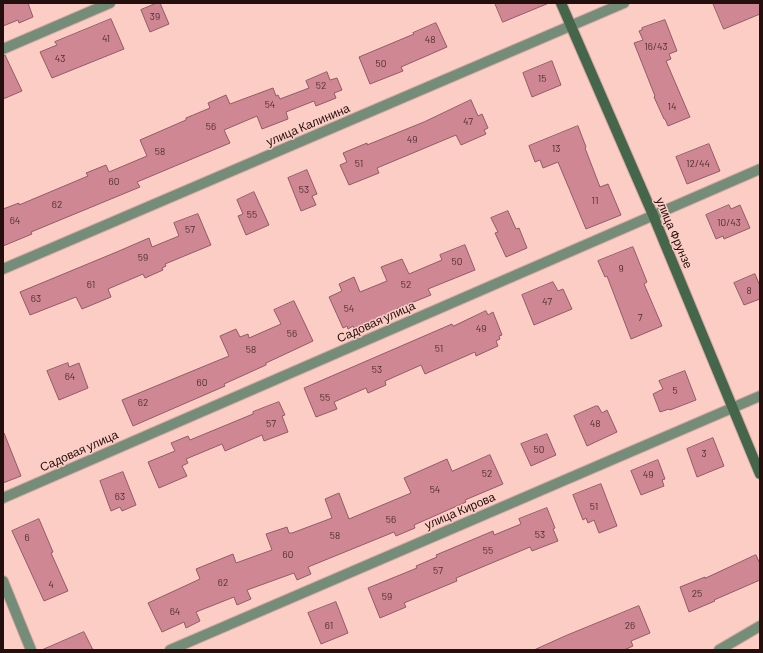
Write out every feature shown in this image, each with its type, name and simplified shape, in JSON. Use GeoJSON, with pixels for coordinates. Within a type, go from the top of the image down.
{"type":"FeatureCollection","features":[{"type":"Feature","properties":{"kind":"street"},"geometry":{"type":"LineString","coordinates":[[3,49],[110,3]]}},
{"type":"Feature","properties":{"kind":"street","name":"улица Фрунзе"},"geometry":{"type":"LineString","coordinates":[[561,3],[653,215],[760,474]]}},
{"type":"Feature","properties":{"kind":"street","name":"улица Калинина"},"geometry":{"type":"LineString","coordinates":[[3,270],[624,3]]}},
{"type":"Feature","properties":{"kind":"street","name":"Садовая улица"},"geometry":{"type":"LineString","coordinates":[[3,498],[760,169]]}},
{"type":"Feature","properties":{"kind":"street","name":"улица Кирова"},"geometry":{"type":"LineString","coordinates":[[170,650],[760,396]]}},
{"type":"Feature","properties":{"kind":"street"},"geometry":{"type":"LineString","coordinates":[[3,580],[31,650]]}},
{"type":"Feature","properties":{"kind":"street"},"geometry":{"type":"LineString","coordinates":[[719,650],[760,626]]}},
{"type":"Feature","properties":{"kind":"building"},"geometry":{"type":"Polygon","coordinates":[[[3,3],[28,3],[33,17],[19,23],[18,20],[3,26],[3,3]]]}},
{"type":"Feature","properties":{"kind":"building"},"geometry":{"type":"Polygon","coordinates":[[[160,3],[169,24],[150,32],[141,10],[160,3]]]}},
{"type":"Feature","properties":{"kind":"building"},"geometry":{"type":"Polygon","coordinates":[[[495,3],[549,3],[503,22],[495,3]]]}},
{"type":"Feature","properties":{"kind":"building"},"geometry":{"type":"Polygon","coordinates":[[[713,3],[760,3],[760,14],[724,29],[713,3]]]}},
{"type":"Feature","properties":{"kind":"building"},"geometry":{"type":"Polygon","coordinates":[[[111,19],[124,49],[52,78],[40,52],[57,45],[55,42],[111,19]]]}},
{"type":"Feature","properties":{"kind":"building"},"geometry":{"type":"Polygon","coordinates":[[[665,20],[677,51],[669,54],[671,59],[666,61],[690,117],[668,126],[654,97],[655,96],[634,43],[643,40],[639,31],[642,30],[642,28],[665,20]]]}},
{"type":"Feature","properties":{"kind":"building"},"geometry":{"type":"Polygon","coordinates":[[[436,23],[447,47],[401,67],[403,71],[370,84],[359,57],[436,23]]]}},
{"type":"Feature","properties":{"kind":"building"},"geometry":{"type":"Polygon","coordinates":[[[3,55],[5,55],[22,91],[3,99],[3,55]]]}},
{"type":"Feature","properties":{"kind":"building"},"geometry":{"type":"Polygon","coordinates":[[[552,61],[561,85],[532,97],[523,73],[552,61]]]}},
{"type":"Feature","properties":{"kind":"building"},"geometry":{"type":"Polygon","coordinates":[[[327,72],[330,80],[337,78],[342,90],[334,93],[336,98],[316,106],[314,101],[286,112],[288,119],[262,129],[257,116],[224,130],[230,143],[137,182],[140,187],[31,232],[32,234],[3,246],[3,209],[19,203],[19,205],[88,176],[86,173],[106,165],[109,172],[147,156],[140,140],[210,108],[208,103],[226,95],[230,104],[273,88],[276,96],[278,95],[280,99],[309,88],[306,81],[327,72]]]}},
{"type":"Feature","properties":{"kind":"building"},"geometry":{"type":"Polygon","coordinates":[[[471,100],[478,116],[482,114],[488,128],[484,130],[486,134],[461,145],[456,135],[377,168],[379,173],[349,185],[340,165],[347,162],[343,153],[424,122],[471,100]]]}},
{"type":"Feature","properties":{"kind":"building"},"geometry":{"type":"Polygon","coordinates":[[[578,126],[600,187],[608,184],[621,215],[586,229],[558,162],[543,168],[540,160],[535,162],[529,146],[578,126]]]}},
{"type":"Feature","properties":{"kind":"building"},"geometry":{"type":"Polygon","coordinates":[[[709,144],[720,171],[687,184],[676,157],[709,144]]]}},
{"type":"Feature","properties":{"kind":"building"},"geometry":{"type":"Polygon","coordinates":[[[307,170],[317,194],[312,196],[316,205],[301,211],[288,178],[307,170]]]}},
{"type":"Feature","properties":{"kind":"building"},"geometry":{"type":"Polygon","coordinates":[[[254,192],[269,225],[246,235],[238,216],[243,214],[237,200],[254,192]]]}},
{"type":"Feature","properties":{"kind":"building"},"geometry":{"type":"Polygon","coordinates":[[[729,205],[731,209],[740,205],[750,228],[724,239],[723,236],[716,239],[706,215],[729,205]]]}},
{"type":"Feature","properties":{"kind":"building"},"geometry":{"type":"Polygon","coordinates":[[[508,211],[516,229],[519,228],[527,248],[506,257],[495,233],[498,232],[491,218],[508,211]]]}},
{"type":"Feature","properties":{"kind":"building"},"geometry":{"type":"Polygon","coordinates":[[[198,214],[211,245],[165,264],[166,266],[162,268],[163,270],[145,278],[143,274],[108,289],[111,297],[82,309],[76,297],[30,315],[20,292],[149,238],[152,247],[179,236],[174,223],[198,214]]]}},
{"type":"Feature","properties":{"kind":"building"},"geometry":{"type":"Polygon","coordinates":[[[465,245],[475,270],[428,289],[431,295],[396,309],[397,313],[355,330],[353,326],[348,329],[347,326],[343,328],[329,297],[342,291],[339,284],[354,277],[360,292],[387,281],[381,267],[402,259],[409,274],[442,260],[440,255],[465,245]]]}},
{"type":"Feature","properties":{"kind":"building"},"geometry":{"type":"Polygon","coordinates":[[[633,247],[647,282],[644,284],[662,326],[631,339],[607,276],[605,277],[598,261],[633,247]]]}},
{"type":"Feature","properties":{"kind":"building"},"geometry":{"type":"Polygon","coordinates":[[[755,274],[760,286],[760,299],[744,305],[734,283],[755,274]]]}},
{"type":"Feature","properties":{"kind":"building"},"geometry":{"type":"Polygon","coordinates":[[[553,282],[558,291],[563,289],[572,309],[534,325],[522,295],[553,282]]]}},
{"type":"Feature","properties":{"kind":"building"},"geometry":{"type":"Polygon","coordinates":[[[294,301],[313,341],[224,384],[225,386],[133,426],[122,400],[229,356],[220,336],[236,329],[240,337],[248,334],[249,338],[281,324],[274,310],[294,301]]]}},
{"type":"Feature","properties":{"kind":"building"},"geometry":{"type":"Polygon","coordinates":[[[486,311],[488,315],[493,312],[502,335],[499,336],[500,339],[496,341],[498,346],[476,356],[475,352],[425,374],[421,365],[385,381],[386,385],[368,393],[366,388],[334,402],[337,409],[316,417],[304,388],[452,324],[453,326],[486,311]]]}},
{"type":"Feature","properties":{"kind":"building"},"geometry":{"type":"Polygon","coordinates":[[[68,363],[69,367],[79,363],[88,388],[59,400],[47,371],[68,363]]]}},
{"type":"Feature","properties":{"kind":"building"},"geometry":{"type":"Polygon","coordinates":[[[685,371],[696,400],[670,410],[660,412],[653,394],[663,389],[659,381],[685,371]]]}},
{"type":"Feature","properties":{"kind":"building"},"geometry":{"type":"Polygon","coordinates":[[[279,402],[285,415],[282,416],[288,432],[264,441],[262,435],[225,451],[222,444],[186,459],[188,463],[182,466],[187,476],[159,488],[148,462],[175,451],[171,443],[188,436],[190,440],[279,402]]]}},
{"type":"Feature","properties":{"kind":"building"},"geometry":{"type":"Polygon","coordinates":[[[598,406],[602,413],[607,410],[617,432],[587,446],[574,416],[598,406]]]}},
{"type":"Feature","properties":{"kind":"building"},"geometry":{"type":"Polygon","coordinates":[[[3,433],[21,476],[3,483],[3,433]]]}},
{"type":"Feature","properties":{"kind":"building"},"geometry":{"type":"Polygon","coordinates":[[[547,434],[556,455],[531,466],[521,444],[547,434]]]}},
{"type":"Feature","properties":{"kind":"building"},"geometry":{"type":"Polygon","coordinates":[[[713,438],[724,466],[697,477],[687,449],[713,438]]]}},
{"type":"Feature","properties":{"kind":"building"},"geometry":{"type":"Polygon","coordinates":[[[490,455],[503,484],[465,500],[466,502],[414,525],[415,528],[396,536],[394,532],[308,567],[311,574],[297,580],[294,573],[247,590],[251,599],[237,605],[234,597],[196,612],[200,621],[186,628],[184,622],[162,632],[148,603],[200,579],[196,569],[233,554],[236,563],[272,550],[266,534],[287,527],[289,533],[292,533],[332,518],[325,499],[339,493],[349,519],[411,493],[404,478],[447,459],[452,471],[490,455]]]}},
{"type":"Feature","properties":{"kind":"building"},"geometry":{"type":"Polygon","coordinates":[[[658,460],[665,479],[662,480],[664,486],[641,495],[631,471],[658,460]]]}},
{"type":"Feature","properties":{"kind":"building"},"geometry":{"type":"Polygon","coordinates":[[[123,472],[136,505],[122,511],[120,507],[111,511],[100,481],[123,472]]]}},
{"type":"Feature","properties":{"kind":"building"},"geometry":{"type":"Polygon","coordinates":[[[601,484],[617,526],[599,533],[594,520],[588,523],[586,518],[583,520],[573,495],[601,484]]]}},
{"type":"Feature","properties":{"kind":"building"},"geometry":{"type":"Polygon","coordinates":[[[547,508],[555,528],[553,529],[558,541],[532,551],[530,547],[456,578],[457,581],[404,603],[406,607],[380,618],[368,588],[417,568],[416,566],[437,557],[436,555],[493,531],[494,535],[521,524],[519,519],[547,508]]]}},
{"type":"Feature","properties":{"kind":"building"},"geometry":{"type":"Polygon","coordinates":[[[39,519],[53,552],[51,553],[68,591],[44,601],[12,531],[39,519]]]}},
{"type":"Feature","properties":{"kind":"building"},"geometry":{"type":"Polygon","coordinates":[[[756,555],[760,564],[760,580],[689,612],[680,587],[705,578],[756,555]]]}},
{"type":"Feature","properties":{"kind":"building"},"geometry":{"type":"Polygon","coordinates":[[[336,602],[348,633],[321,644],[308,613],[336,602]]]}},
{"type":"Feature","properties":{"kind":"building"},"geometry":{"type":"Polygon","coordinates":[[[639,606],[650,633],[631,641],[633,646],[624,650],[534,650],[565,636],[639,606]]]}},
{"type":"Feature","properties":{"kind":"building"},"geometry":{"type":"Polygon","coordinates":[[[84,632],[93,650],[42,650],[84,632]]]}}]}
